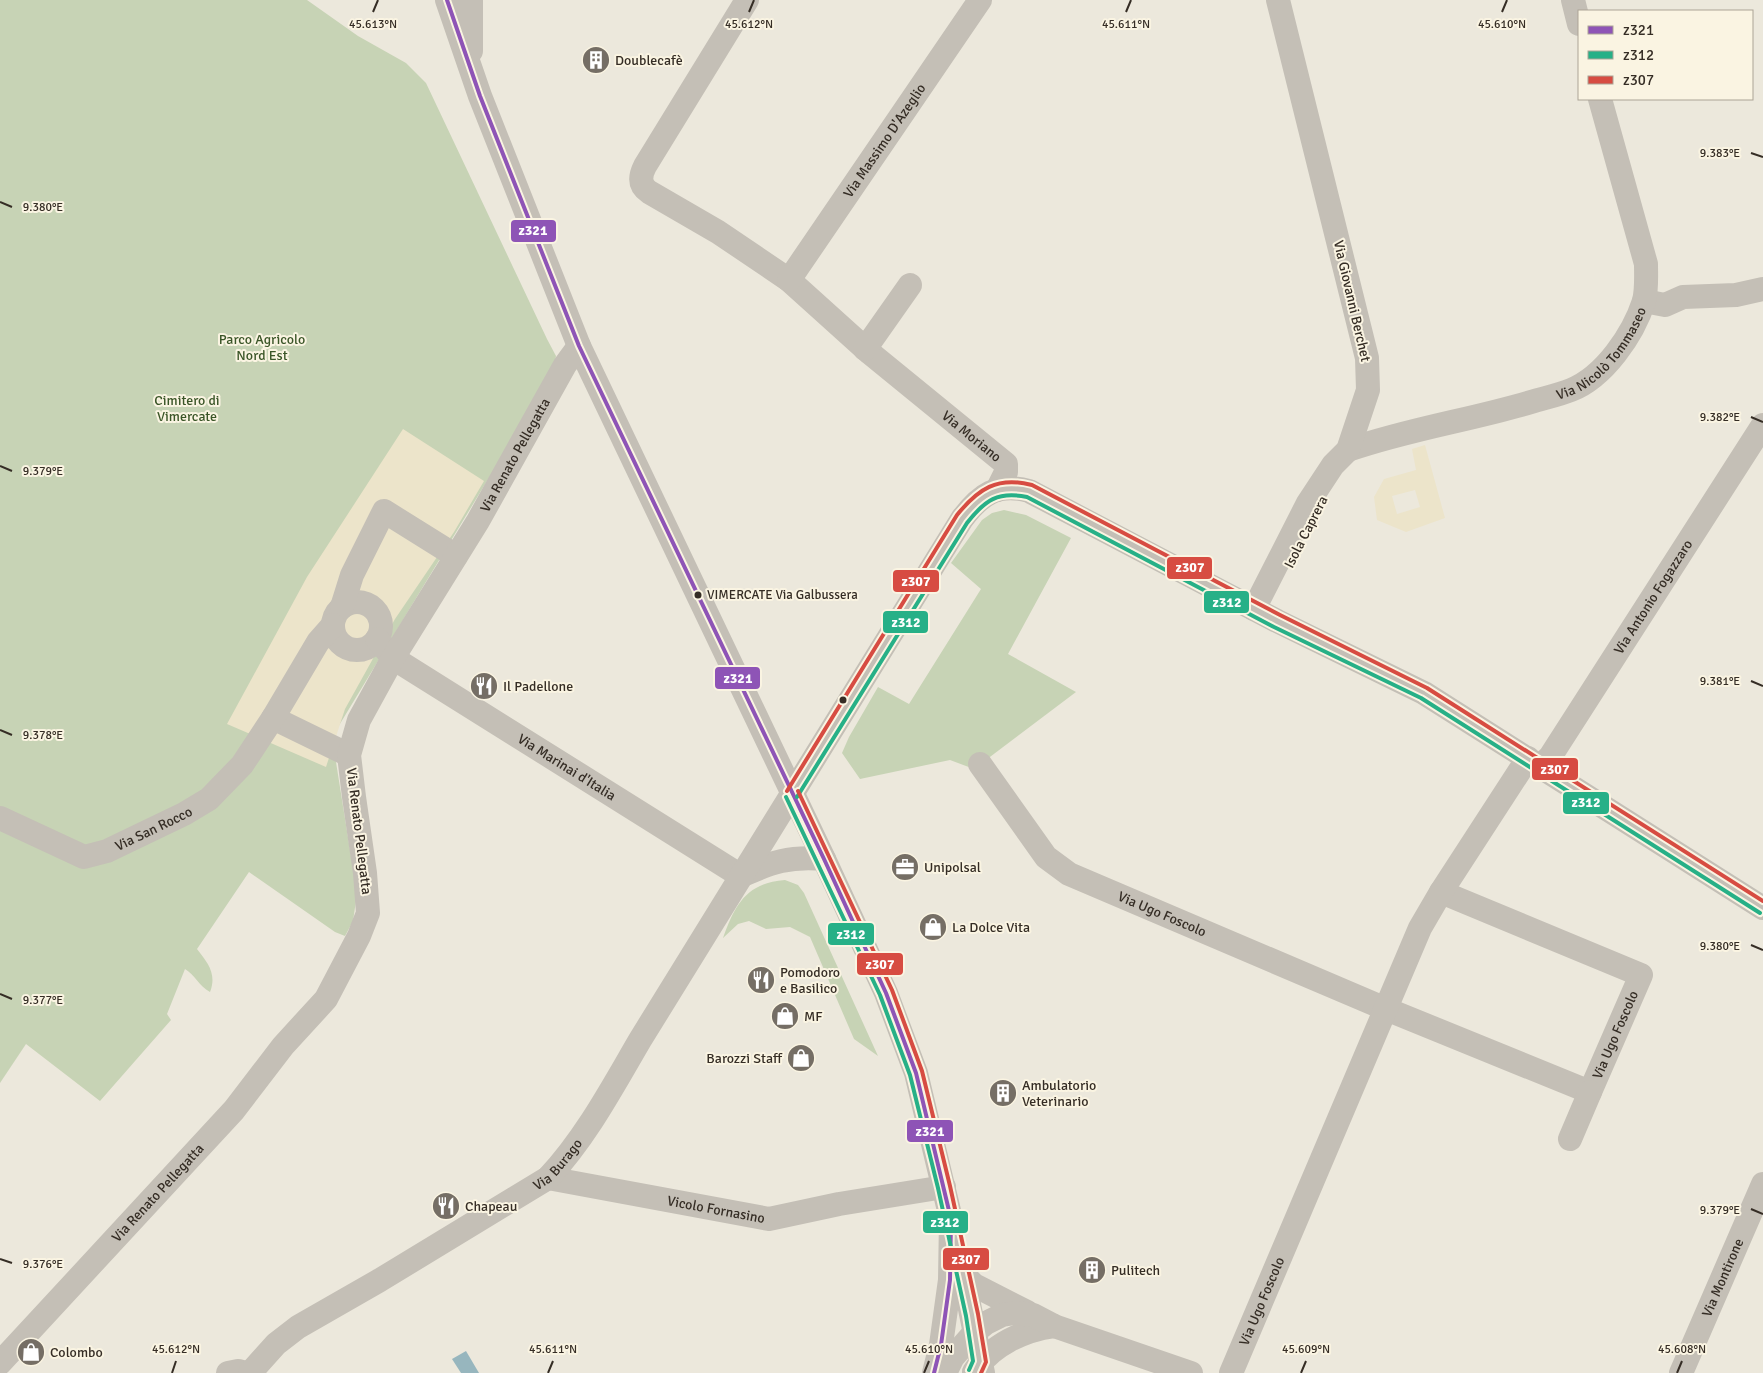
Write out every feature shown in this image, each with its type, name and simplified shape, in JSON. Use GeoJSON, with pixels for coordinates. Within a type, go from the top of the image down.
{"type":"FeatureCollection","features":[{"type":"Feature","properties":{"kind":"street"},"geometry":{"type":"LineString","coordinates":[[447,0],[470,68],[579,346],[886,993],[916,1073],[963,1274],[975,1332],[979,1369]]}},
{"type":"Feature","properties":{"kind":"street"},"geometry":{"type":"LineString","coordinates":[[470,68],[471,0]]}},
{"type":"Feature","properties":{"kind":"street","name":"Via Moriano"},"geometry":{"type":"LineString","coordinates":[[747,0],[649,161],[641,177],[642,186],[718,232],[789,280],[865,349],[1006,464],[1006,472],[998,490]]}},
{"type":"Feature","properties":{"kind":"street","name":"Via Massimo D'Azeglio"},"geometry":{"type":"LineString","coordinates":[[789,280],[980,0]]}},
{"type":"Feature","properties":{"kind":"street","name":"Via Giovanni Berchet"},"geometry":{"type":"LineString","coordinates":[[1278,0],[1367,358],[1368,390],[1348,450]]}},
{"type":"Feature","properties":{"kind":"street"},"geometry":{"type":"LineString","coordinates":[[1573,0],[1578,20]]}},
{"type":"Feature","properties":{"kind":"street","name":"Via Nicolò Tommaseo"},"geometry":{"type":"LineString","coordinates":[[1348,450],[1398,434],[1501,411],[1572,390],[1598,372],[1624,341],[1635,323],[1644,298],[1646,264],[1600,100]]}},
{"type":"Feature","properties":{"kind":"street"},"geometry":{"type":"LineString","coordinates":[[865,349],[910,285]]}},
{"type":"Feature","properties":{"kind":"street"},"geometry":{"type":"LineString","coordinates":[[1644,298],[1665,305],[1683,297],[1736,295],[1763,289]]}},
{"type":"Feature","properties":{"kind":"street","name":"Via Renato Pellegatta"},"geometry":{"type":"LineString","coordinates":[[0,1363],[234,1110],[283,1046],[326,999],[355,945],[368,913],[366,873],[349,754],[359,720],[393,658],[478,521],[565,365],[579,346]]}},
{"type":"Feature","properties":{"kind":"street","name":"Via Antonio Fogazzaro"},"geometry":{"type":"LineString","coordinates":[[1534,762],[1550,757],[1763,425]]}},
{"type":"Feature","properties":{"kind":"street","name":"Isola Caprera"},"geometry":{"type":"LineString","coordinates":[[1259,611],[1348,450]]}},
{"type":"Feature","properties":{"kind":"street"},"geometry":{"type":"LineString","coordinates":[[998,490],[1013,488],[1029,492],[1259,611],[1424,693],[1763,908]]}},
{"type":"Feature","properties":{"kind":"street","name":"Via Burago"},"geometry":{"type":"LineString","coordinates":[[228,1373],[238,1371],[248,1373],[276,1344],[298,1327],[380,1280],[548,1178],[565,1160],[596,1115],[741,876],[962,519],[976,501],[998,490]]}},
{"type":"Feature","properties":{"kind":"street"},"geometry":{"type":"LineString","coordinates":[[338,616],[357,602],[364,603],[376,611],[381,625],[377,639],[365,649],[350,649],[343,646],[334,633],[338,616],[352,576],[384,511],[456,556]]}},
{"type":"Feature","properties":{"kind":"street","name":"Via San Rocco"},"geometry":{"type":"LineString","coordinates":[[0,818],[84,857],[107,851],[184,814],[209,799],[242,765],[273,718],[318,642],[338,616]]}},
{"type":"Feature","properties":{"kind":"street","name":"Via Marinai d'Italia"},"geometry":{"type":"LineString","coordinates":[[377,639],[393,658],[741,876]]}},
{"type":"Feature","properties":{"kind":"street"},"geometry":{"type":"LineString","coordinates":[[273,718],[349,754]]}},
{"type":"Feature","properties":{"kind":"street","name":"Via Ugo Foscolo"},"geometry":{"type":"LineString","coordinates":[[1231,1373],[1420,928],[1442,892],[1534,762]]}},
{"type":"Feature","properties":{"kind":"street","name":"Via Ugo Foscolo"},"geometry":{"type":"LineString","coordinates":[[980,764],[1046,857],[1069,874],[1386,1009],[1590,1092],[1641,974],[1442,892]]}},
{"type":"Feature","properties":{"kind":"street"},"geometry":{"type":"LineString","coordinates":[[741,876],[781,860],[824,859]]}},
{"type":"Feature","properties":{"kind":"street"},"geometry":{"type":"LineString","coordinates":[[1570,1139],[1590,1092]]}},
{"type":"Feature","properties":{"kind":"street","name":"Vicolo Fornasino"},"geometry":{"type":"LineString","coordinates":[[548,1178],[769,1219],[840,1204],[944,1187]]}},
{"type":"Feature","properties":{"kind":"street","name":"Via Montirone"},"geometry":{"type":"LineString","coordinates":[[1681,1373],[1763,1184]]}},
{"type":"Feature","properties":{"kind":"street"},"geometry":{"type":"LineString","coordinates":[[934,1373],[941,1345],[950,1280],[951,1219]]}},
{"type":"Feature","properties":{"kind":"street"},"geometry":{"type":"LineString","coordinates":[[963,1274],[974,1285],[986,1292],[1054,1326],[1191,1373]]}},
{"type":"Feature","properties":{"kind":"street"},"geometry":{"type":"LineString","coordinates":[[945,1373],[953,1358],[975,1332],[986,1323],[1002,1314],[1032,1315]]}},
{"type":"Feature","properties":{"kind":"street"},"geometry":{"type":"LineString","coordinates":[[979,1369],[996,1349],[1010,1340],[1031,1330],[1054,1326]]}},
{"type":"Feature","properties":{"kind":"green space","name":"Parco Agricolo Nord Est"},"geometry":{"type":"Polygon","coordinates":[[[0,0],[307,0],[358,36],[406,63],[426,83],[556,356],[553,372],[332,737],[357,894],[353,921],[345,936],[335,932],[249,872],[197,949],[208,964],[212,974],[210,992],[185,969],[167,1014],[171,1020],[100,1101],[26,1044],[0,1083],[0,0]]]}},
{"type":"Feature","properties":{"kind":"green space"},"geometry":{"type":"Polygon","coordinates":[[[1004,510],[1026,515],[1071,538],[1008,654],[1076,692],[974,769],[950,760],[860,779],[842,753],[849,737],[878,687],[909,704],[981,589],[951,563],[982,520],[992,513],[1004,510]]]}},
{"type":"Feature","properties":{"kind":"green space"},"geometry":{"type":"Polygon","coordinates":[[[785,880],[798,885],[804,893],[878,1056],[854,1039],[810,937],[790,927],[766,929],[749,921],[738,924],[723,938],[732,915],[751,891],[772,882],[785,880]]]}},
{"type":"Feature","properties":{"kind":"shaded area"},"geometry":{"type":"Polygon","coordinates":[[[403,429],[484,481],[454,532],[395,619],[345,709],[326,767],[227,724],[307,577],[403,429]]]}},
{"type":"Feature","properties":{"kind":"shaded area"},"geometry":{"type":"Polygon","coordinates":[[[1425,445],[1445,518],[1406,532],[1377,520],[1374,497],[1384,479],[1416,470],[1412,449],[1425,445]],[[1415,490],[1392,496],[1397,514],[1420,507],[1415,490]]]}},
{"type":"Feature","properties":{"kind":"water"},"geometry":{"type":"Polygon","coordinates":[[[466,1351],[479,1373],[461,1373],[452,1359],[466,1351]]]}},
{"type":"Feature","properties":{"kind":"transit line","name":"z321"},"geometry":{"type":"LineString","coordinates":[[447,0],[480,96],[579,346],[824,859],[886,993],[916,1073],[951,1219],[950,1280],[941,1345],[934,1373]]}},
{"type":"Feature","properties":{"kind":"transit line","name":"z307"},"geometry":{"type":"LineString","coordinates":[[787,791],[957,515],[973,498],[989,487],[1008,482],[1020,483],[1032,485],[1280,615],[1427,688],[1763,901]]}},
{"type":"Feature","properties":{"kind":"transit line","name":"z312"},"geometry":{"type":"LineString","coordinates":[[797,797],[967,523],[980,508],[993,499],[1017,495],[1027,497],[1274,627],[1421,698],[1760,913]]}},
{"type":"Feature","properties":{"kind":"transit line","name":"z307"},"geometry":{"type":"LineString","coordinates":[[798,791],[892,990],[922,1071],[978,1314],[986,1362],[981,1373]]}},
{"type":"Feature","properties":{"kind":"transit line","name":"z312"},"geometry":{"type":"LineString","coordinates":[[786,797],[880,995],[910,1075],[938,1188],[966,1316],[973,1361],[969,1370]]}},
{"type":"Feature","properties":{"kind":"place","name":"Doublecafè"},"geometry":{"type":"Point","coordinates":[596,60]}},
{"type":"Feature","properties":{"kind":"place","name":"VIMERCATE Via Galbussera"},"geometry":{"type":"Point","coordinates":[698,595]}},
{"type":"Feature","properties":{"kind":"place","name":"Il Padellone"},"geometry":{"type":"Point","coordinates":[484,686]}},
{"type":"Feature","properties":{"kind":"place","name":"Unipolsal"},"geometry":{"type":"Point","coordinates":[905,867]}},
{"type":"Feature","properties":{"kind":"place","name":"La Dolce Vita"},"geometry":{"type":"Point","coordinates":[933,927]}},
{"type":"Feature","properties":{"kind":"place","name":"Pomodoro e Basilico"},"geometry":{"type":"Point","coordinates":[761,980]}},
{"type":"Feature","properties":{"kind":"place","name":"MF"},"geometry":{"type":"Point","coordinates":[785,1016]}},
{"type":"Feature","properties":{"kind":"place","name":"Barozzi Staff"},"geometry":{"type":"Point","coordinates":[801,1058]}},
{"type":"Feature","properties":{"kind":"place","name":"Ambulatorio Veterinario"},"geometry":{"type":"Point","coordinates":[1003,1093]}},
{"type":"Feature","properties":{"kind":"place","name":"Chapeau"},"geometry":{"type":"Point","coordinates":[446,1206]}},
{"type":"Feature","properties":{"kind":"place","name":"Pulitech"},"geometry":{"type":"Point","coordinates":[1092,1270]}},
{"type":"Feature","properties":{"kind":"place","name":"Colombo"},"geometry":{"type":"Point","coordinates":[31,1352]}},
{"type":"Feature","properties":{"kind":"park label","name":"Cimitero di Vimercate"},"geometry":{"type":"Point","coordinates":[187,408]}}]}
